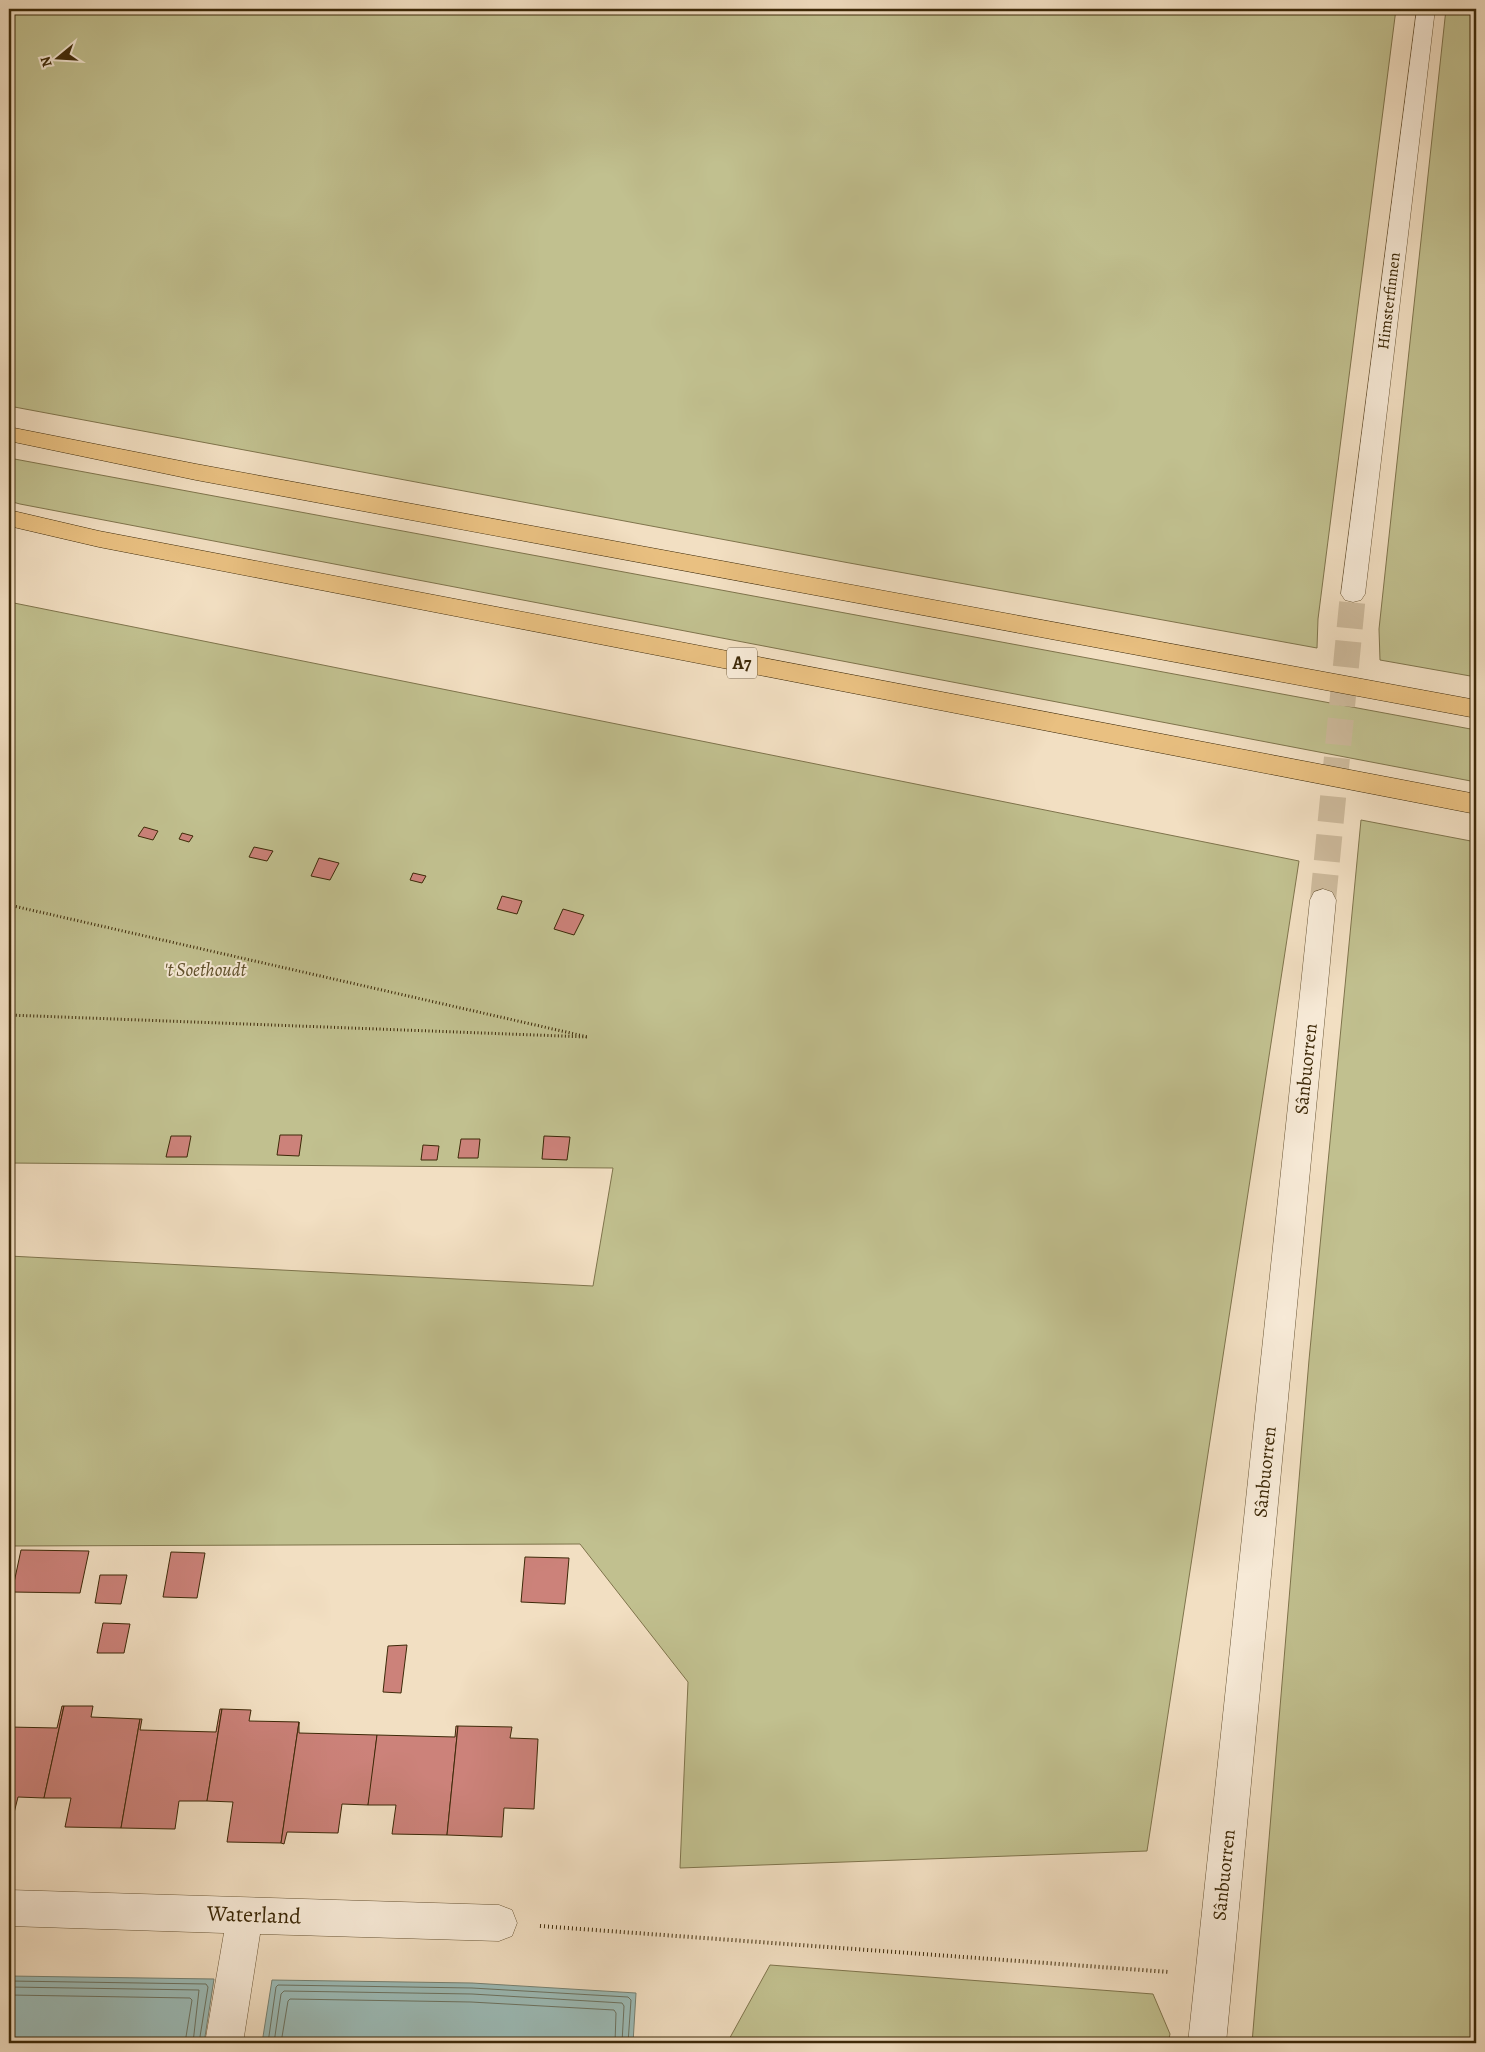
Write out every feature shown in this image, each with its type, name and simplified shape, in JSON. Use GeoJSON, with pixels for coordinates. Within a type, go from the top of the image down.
{"type":"FeatureCollection","features":[{"type":"Feature","properties":{"kind":"highway"},"geometry":{"type":"LineString","coordinates":[[9,434],[206,474],[1476,709]]}},
{"type":"Feature","properties":{"kind":"highway","name":"A7"},"geometry":{"type":"LineString","coordinates":[[9,518],[128,544],[1476,804]]}},
{"type":"Feature","properties":{"kind":"street","name":"Himsterfinnen"},"geometry":{"type":"LineString","coordinates":[[1352,594],[1426,9]]}},
{"type":"Feature","properties":{"kind":"street","name":"Sânbuorren"},"geometry":{"type":"LineString","coordinates":[[1207,2043],[1322,900]]}},
{"type":"Feature","properties":{"kind":"street","name":"Waterland"},"geometry":{"type":"LineString","coordinates":[[9,1908],[242,1931],[499,1923]]}},
{"type":"Feature","properties":{"kind":"street"},"geometry":{"type":"LineString","coordinates":[[224,2043],[242,1931]]}},
{"type":"Feature","properties":{"kind":"path"},"geometry":{"type":"LineString","coordinates":[[9,905],[588,1037],[9,1015]]}},
{"type":"Feature","properties":{"kind":"path"},"geometry":{"type":"LineString","coordinates":[[499,1923],[1214,1976]]}},
{"type":"Feature","properties":{"kind":"green space"},"geometry":{"type":"Polygon","coordinates":[[[9,9],[1396,9],[1318,619],[1317,648],[9,406],[9,9]]]}},
{"type":"Feature","properties":{"kind":"green space"},"geometry":{"type":"Polygon","coordinates":[[[1446,9],[1476,9],[1476,677],[1380,660],[1379,629],[1446,9]]]}},
{"type":"Feature","properties":{"kind":"green space"},"geometry":{"type":"Polygon","coordinates":[[[9,458],[1476,730],[1476,782],[20,504],[9,501],[9,458]]]}},
{"type":"Feature","properties":{"kind":"green space","name":"'t Soethoudt"},"geometry":{"type":"Polygon","coordinates":[[[9,602],[1299,861],[1147,1851],[680,1868],[688,1682],[580,1544],[9,1546],[9,1256],[593,1286],[613,1168],[9,1163],[9,602]]]}},
{"type":"Feature","properties":{"kind":"green space"},"geometry":{"type":"Polygon","coordinates":[[[1361,820],[1476,842],[1476,922],[1474,922],[1476,1089],[1476,2043],[1252,2043],[1309,1360],[1361,820]]]}},
{"type":"Feature","properties":{"kind":"green space"},"geometry":{"type":"Polygon","coordinates":[[[770,1965],[1153,1994],[1170,2034],[1168,2043],[727,2043],[770,1965]]]}},
{"type":"Feature","properties":{"kind":"water"},"geometry":{"type":"Polygon","coordinates":[[[9,1976],[214,1979],[204,2043],[9,2043],[9,1976]]]}},
{"type":"Feature","properties":{"kind":"water"},"geometry":{"type":"Polygon","coordinates":[[[272,1980],[472,1983],[636,1993],[633,2043],[262,2043],[272,1980]]]}},
{"type":"Feature","properties":{"kind":"building"},"geometry":{"type":"Polygon","coordinates":[[[144,827],[158,831],[153,840],[138,836],[144,827]]]}},
{"type":"Feature","properties":{"kind":"building"},"geometry":{"type":"Polygon","coordinates":[[[182,833],[193,836],[189,842],[179,839],[182,833]]]}},
{"type":"Feature","properties":{"kind":"building"},"geometry":{"type":"Polygon","coordinates":[[[254,847],[273,851],[267,861],[249,857],[254,847]]]}},
{"type":"Feature","properties":{"kind":"building"},"geometry":{"type":"Polygon","coordinates":[[[319,858],[339,863],[330,880],[311,876],[319,858]]]}},
{"type":"Feature","properties":{"kind":"building"},"geometry":{"type":"Polygon","coordinates":[[[413,873],[426,876],[422,883],[410,880],[413,873]]]}},
{"type":"Feature","properties":{"kind":"building"},"geometry":{"type":"Polygon","coordinates":[[[502,896],[522,901],[517,914],[497,909],[502,896]]]}},
{"type":"Feature","properties":{"kind":"building"},"geometry":{"type":"Polygon","coordinates":[[[563,909],[584,915],[574,935],[554,929],[563,909]]]}},
{"type":"Feature","properties":{"kind":"building"},"geometry":{"type":"Polygon","coordinates":[[[280,1135],[302,1135],[299,1156],[277,1155],[280,1135]]]}},
{"type":"Feature","properties":{"kind":"building"},"geometry":{"type":"Polygon","coordinates":[[[171,1136],[191,1136],[187,1157],[166,1157],[171,1136]]]}},
{"type":"Feature","properties":{"kind":"building"},"geometry":{"type":"Polygon","coordinates":[[[544,1136],[570,1137],[567,1160],[542,1159],[544,1136]]]}},
{"type":"Feature","properties":{"kind":"building"},"geometry":{"type":"Polygon","coordinates":[[[461,1139],[480,1139],[478,1158],[458,1158],[461,1139]]]}},
{"type":"Feature","properties":{"kind":"building"},"geometry":{"type":"Polygon","coordinates":[[[423,1145],[439,1146],[437,1160],[421,1160],[423,1145]]]}},
{"type":"Feature","properties":{"kind":"building"},"geometry":{"type":"Polygon","coordinates":[[[21,1550],[89,1551],[80,1593],[12,1592],[21,1550]]]}},
{"type":"Feature","properties":{"kind":"building"},"geometry":{"type":"Polygon","coordinates":[[[171,1552],[205,1553],[197,1598],[163,1597],[171,1552]]]}},
{"type":"Feature","properties":{"kind":"building"},"geometry":{"type":"Polygon","coordinates":[[[525,1557],[569,1558],[565,1604],[521,1602],[525,1557]]]}},
{"type":"Feature","properties":{"kind":"building"},"geometry":{"type":"Polygon","coordinates":[[[100,1575],[127,1575],[121,1604],[95,1603],[100,1575]]]}},
{"type":"Feature","properties":{"kind":"building"},"geometry":{"type":"Polygon","coordinates":[[[103,1623],[130,1624],[124,1653],[97,1653],[103,1623]]]}},
{"type":"Feature","properties":{"kind":"building"},"geometry":{"type":"Polygon","coordinates":[[[407,1645],[401,1693],[383,1692],[388,1646],[407,1645]]]}},
{"type":"Feature","properties":{"kind":"building"},"geometry":{"type":"Polygon","coordinates":[[[62,1706],[64,1706],[44,1798],[18,1797],[11,1825],[9,1825],[9,1727],[57,1728],[62,1706]]]}},
{"type":"Feature","properties":{"kind":"building"},"geometry":{"type":"Polygon","coordinates":[[[64,1706],[93,1706],[91,1717],[140,1719],[121,1828],[65,1827],[71,1798],[44,1798],[64,1706]]]}},
{"type":"Feature","properties":{"kind":"building"},"geometry":{"type":"Polygon","coordinates":[[[220,1709],[222,1709],[207,1801],[179,1801],[175,1829],[121,1828],[140,1719],[142,1719],[140,1730],[216,1732],[220,1709]]]}},
{"type":"Feature","properties":{"kind":"building"},"geometry":{"type":"Polygon","coordinates":[[[222,1709],[251,1710],[249,1721],[299,1722],[281,1843],[227,1842],[233,1802],[207,1801],[222,1709]]]}},
{"type":"Feature","properties":{"kind":"building"},"geometry":{"type":"Polygon","coordinates":[[[299,1722],[299,1733],[377,1735],[371,1788],[368,1805],[342,1804],[338,1833],[287,1832],[284,1844],[281,1843],[299,1722]]]}},
{"type":"Feature","properties":{"kind":"building"},"geometry":{"type":"Polygon","coordinates":[[[456,1726],[458,1726],[447,1835],[392,1834],[396,1805],[368,1805],[377,1735],[455,1737],[456,1726]]]}},
{"type":"Feature","properties":{"kind":"building"},"geometry":{"type":"Polygon","coordinates":[[[458,1726],[512,1727],[510,1738],[538,1739],[534,1809],[504,1808],[502,1837],[447,1835],[458,1726]]]}},
{"type":"Feature","properties":{"kind":"tunnel"},"geometry":{"type":"LineString","coordinates":[[1323,900],[1353,594]]}}]}
